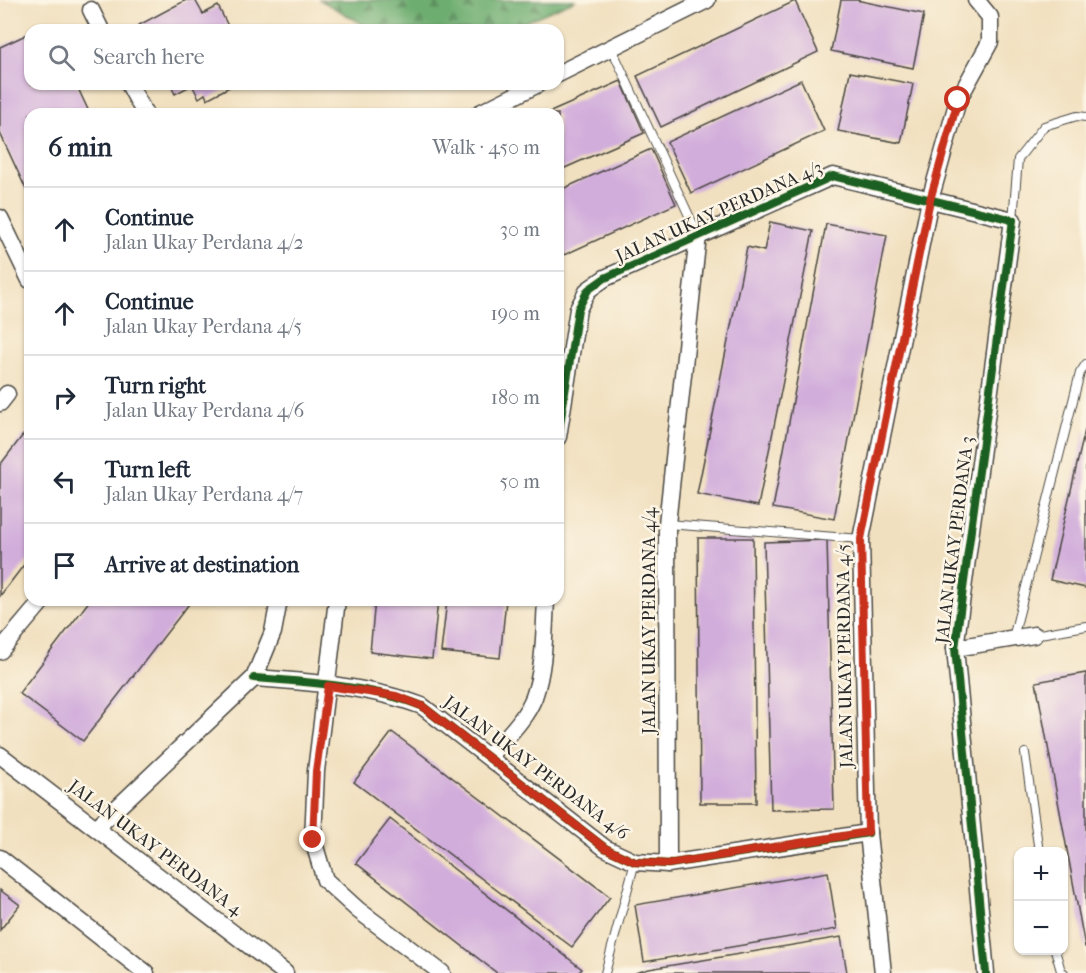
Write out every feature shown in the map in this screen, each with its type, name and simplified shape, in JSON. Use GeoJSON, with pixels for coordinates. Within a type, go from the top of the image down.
{"type":"FeatureCollection","features":[{"type":"Feature","properties":{"kind":"street"},"geometry":{"type":"LineString","coordinates":[[564,71],[707,0]]}},
{"type":"Feature","properties":{"kind":"street","name":"JALAN UKAY PERDANA 4/5"},"geometry":{"type":"LineString","coordinates":[[883,973],[868,832],[861,539],[930,200],[958,100],[990,42],[990,17],[976,0]]}},
{"type":"Feature","properties":{"kind":"street"},"geometry":{"type":"LineString","coordinates":[[91,10],[98,24]]}},
{"type":"Feature","properties":{"kind":"street"},"geometry":{"type":"LineString","coordinates":[[132,90],[142,108]]}},
{"type":"Feature","properties":{"kind":"street"},"geometry":{"type":"LineString","coordinates":[[490,108],[526,90]]}},
{"type":"Feature","properties":{"kind":"street","name":"JALAN UKAY PERDANA 4/3"},"geometry":{"type":"LineString","coordinates":[[564,398],[578,309],[588,290],[605,278],[833,176],[1013,220]]}},
{"type":"Feature","properties":{"kind":"street"},"geometry":{"type":"LineString","coordinates":[[0,218],[24,268]]}},
{"type":"Feature","properties":{"kind":"street","name":"JALAN UKAY PERDANA 3"},"geometry":{"type":"LineString","coordinates":[[986,973],[955,648],[1013,220]]}},
{"type":"Feature","properties":{"kind":"street","name":"JALAN UKAY PERDANA 4/4"},"geometry":{"type":"LineString","coordinates":[[668,864],[667,524],[698,235]]}},
{"type":"Feature","properties":{"kind":"street"},"geometry":{"type":"LineString","coordinates":[[0,651],[38,606]]}},
{"type":"Feature","properties":{"kind":"street"},"geometry":{"type":"LineString","coordinates":[[96,828],[254,678],[273,632],[278,606]]}},
{"type":"Feature","properties":{"kind":"street"},"geometry":{"type":"LineString","coordinates":[[336,606],[316,771],[313,840],[325,879],[358,910],[441,973]]}},
{"type":"Feature","properties":{"kind":"street"},"geometry":{"type":"LineString","coordinates":[[489,757],[521,719],[533,698],[542,670],[546,606]]}},
{"type":"Feature","properties":{"kind":"street"},"geometry":{"type":"LineString","coordinates":[[955,648],[1034,635]]}},
{"type":"Feature","properties":{"kind":"street","name":"JALAN UKAY PERDANA 4/6"},"geometry":{"type":"LineString","coordinates":[[254,678],[396,696],[422,706],[605,848],[635,862],[668,864],[868,832]]}},
{"type":"Feature","properties":{"kind":"street","name":"JALAN UKAY PERDANA 4"},"geometry":{"type":"LineString","coordinates":[[0,755],[285,973]]}},
{"type":"Feature","properties":{"kind":"street"},"geometry":{"type":"LineString","coordinates":[[0,858],[146,973]]}},
{"type":"Feature","properties":{"kind":"lane"},"geometry":{"type":"LineString","coordinates":[[611,47],[698,235]]}},
{"type":"Feature","properties":{"kind":"lane"},"geometry":{"type":"LineString","coordinates":[[1013,220],[1018,159],[1044,126],[1077,116],[1086,117]]}},
{"type":"Feature","properties":{"kind":"lane"},"geometry":{"type":"LineString","coordinates":[[1013,639],[1080,373],[1086,364]]}},
{"type":"Feature","properties":{"kind":"lane"},"geometry":{"type":"LineString","coordinates":[[667,524],[861,539]]}},
{"type":"Feature","properties":{"kind":"lane"},"geometry":{"type":"LineString","coordinates":[[1034,635],[1086,626]]}},
{"type":"Feature","properties":{"kind":"lane"},"geometry":{"type":"LineString","coordinates":[[1025,753],[1039,847]]}},
{"type":"Feature","properties":{"kind":"lane"},"geometry":{"type":"LineString","coordinates":[[605,973],[635,862]]}},
{"type":"Feature","properties":{"kind":"lane"},"geometry":{"type":"LineString","coordinates":[[1056,955],[1061,971],[1064,973]]}},
{"type":"Feature","properties":{"kind":"green space"},"geometry":{"type":"Polygon","coordinates":[[[320,0],[576,0],[520,24],[362,24],[320,0]]]}},
{"type":"Feature","properties":{"kind":"building"},"geometry":{"type":"Polygon","coordinates":[[[186,0],[195,0],[203,14],[218,6],[227,24],[141,24],[186,0]]]}},
{"type":"Feature","properties":{"kind":"building"},"geometry":{"type":"Polygon","coordinates":[[[841,0],[856,0],[924,14],[913,68],[831,51],[841,0]]]}},
{"type":"Feature","properties":{"kind":"building"},"geometry":{"type":"Polygon","coordinates":[[[795,1],[818,52],[661,127],[637,76],[795,1]]]}},
{"type":"Feature","properties":{"kind":"building"},"geometry":{"type":"Polygon","coordinates":[[[24,36],[24,90],[79,90],[87,108],[24,108],[24,185],[0,133],[0,47],[24,36]]]}},
{"type":"Feature","properties":{"kind":"building"},"geometry":{"type":"Polygon","coordinates":[[[850,72],[913,84],[901,143],[838,131],[850,72]]]}},
{"type":"Feature","properties":{"kind":"building"},"geometry":{"type":"Polygon","coordinates":[[[801,80],[824,131],[691,193],[667,142],[801,80]]]}},
{"type":"Feature","properties":{"kind":"building"},"geometry":{"type":"Polygon","coordinates":[[[621,81],[644,133],[564,168],[564,108],[560,108],[621,81]]]}},
{"type":"Feature","properties":{"kind":"building"},"geometry":{"type":"Polygon","coordinates":[[[195,90],[224,90],[207,99],[205,94],[199,98],[195,90]]]}},
{"type":"Feature","properties":{"kind":"building"},"geometry":{"type":"Polygon","coordinates":[[[651,149],[676,204],[564,255],[564,188],[651,149]]]}},
{"type":"Feature","properties":{"kind":"building"},"geometry":{"type":"Polygon","coordinates":[[[770,222],[813,231],[758,506],[697,494],[747,247],[764,251],[770,222]]]}},
{"type":"Feature","properties":{"kind":"building"},"geometry":{"type":"Polygon","coordinates":[[[826,224],[887,235],[834,519],[773,508],[826,224]]]}},
{"type":"Feature","properties":{"kind":"building"},"geometry":{"type":"Polygon","coordinates":[[[1086,431],[1086,588],[1050,580],[1086,431]]]}},
{"type":"Feature","properties":{"kind":"building"},"geometry":{"type":"Polygon","coordinates":[[[24,436],[24,565],[0,596],[0,465],[24,436]]]}},
{"type":"Feature","properties":{"kind":"building"},"geometry":{"type":"Polygon","coordinates":[[[698,538],[753,538],[756,803],[700,803],[698,538]]]}},
{"type":"Feature","properties":{"kind":"building"},"geometry":{"type":"Polygon","coordinates":[[[827,540],[834,809],[771,810],[764,542],[827,540]]]}},
{"type":"Feature","properties":{"kind":"building"},"geometry":{"type":"Polygon","coordinates":[[[85,606],[187,606],[83,741],[19,693],[85,606]]]}},
{"type":"Feature","properties":{"kind":"building"},"geometry":{"type":"Polygon","coordinates":[[[374,606],[437,606],[432,659],[370,652],[374,606]]]}},
{"type":"Feature","properties":{"kind":"building"},"geometry":{"type":"Polygon","coordinates":[[[446,606],[505,606],[500,658],[441,652],[446,606]]]}},
{"type":"Feature","properties":{"kind":"building"},"geometry":{"type":"Polygon","coordinates":[[[1086,673],[1086,947],[1085,947],[1036,682],[1086,673]]]}},
{"type":"Feature","properties":{"kind":"building"},"geometry":{"type":"Polygon","coordinates":[[[392,732],[610,897],[572,947],[354,782],[392,732]]]}},
{"type":"Feature","properties":{"kind":"building"},"geometry":{"type":"Polygon","coordinates":[[[390,819],[582,969],[578,973],[497,973],[356,863],[390,819]]]}},
{"type":"Feature","properties":{"kind":"building"},"geometry":{"type":"Polygon","coordinates":[[[828,872],[837,929],[644,962],[635,905],[828,872]]]}},
{"type":"Feature","properties":{"kind":"building"},"geometry":{"type":"Polygon","coordinates":[[[0,890],[20,905],[0,930],[0,890]]]}},
{"type":"Feature","properties":{"kind":"building"},"geometry":{"type":"Polygon","coordinates":[[[841,937],[847,973],[635,973],[649,969],[841,937]]]}},
{"type":"Feature","properties":{"kind":"cycle path"},"geometry":{"type":"LineString","coordinates":[[564,399],[578,309],[588,290],[605,278],[833,176],[1013,220],[955,648],[986,973]]}},
{"type":"Feature","properties":{"kind":"cycle path"},"geometry":{"type":"LineString","coordinates":[[254,678],[360,689],[422,706],[605,848],[635,862],[668,864],[868,833]]}},
{"type":"Feature","properties":{"kind":"route"},"geometry":{"type":"LineString","coordinates":[[313,840],[316,771],[328,686],[396,696],[422,706],[605,848],[635,862],[668,864],[868,832],[861,539],[930,200],[958,100]]}}]}
